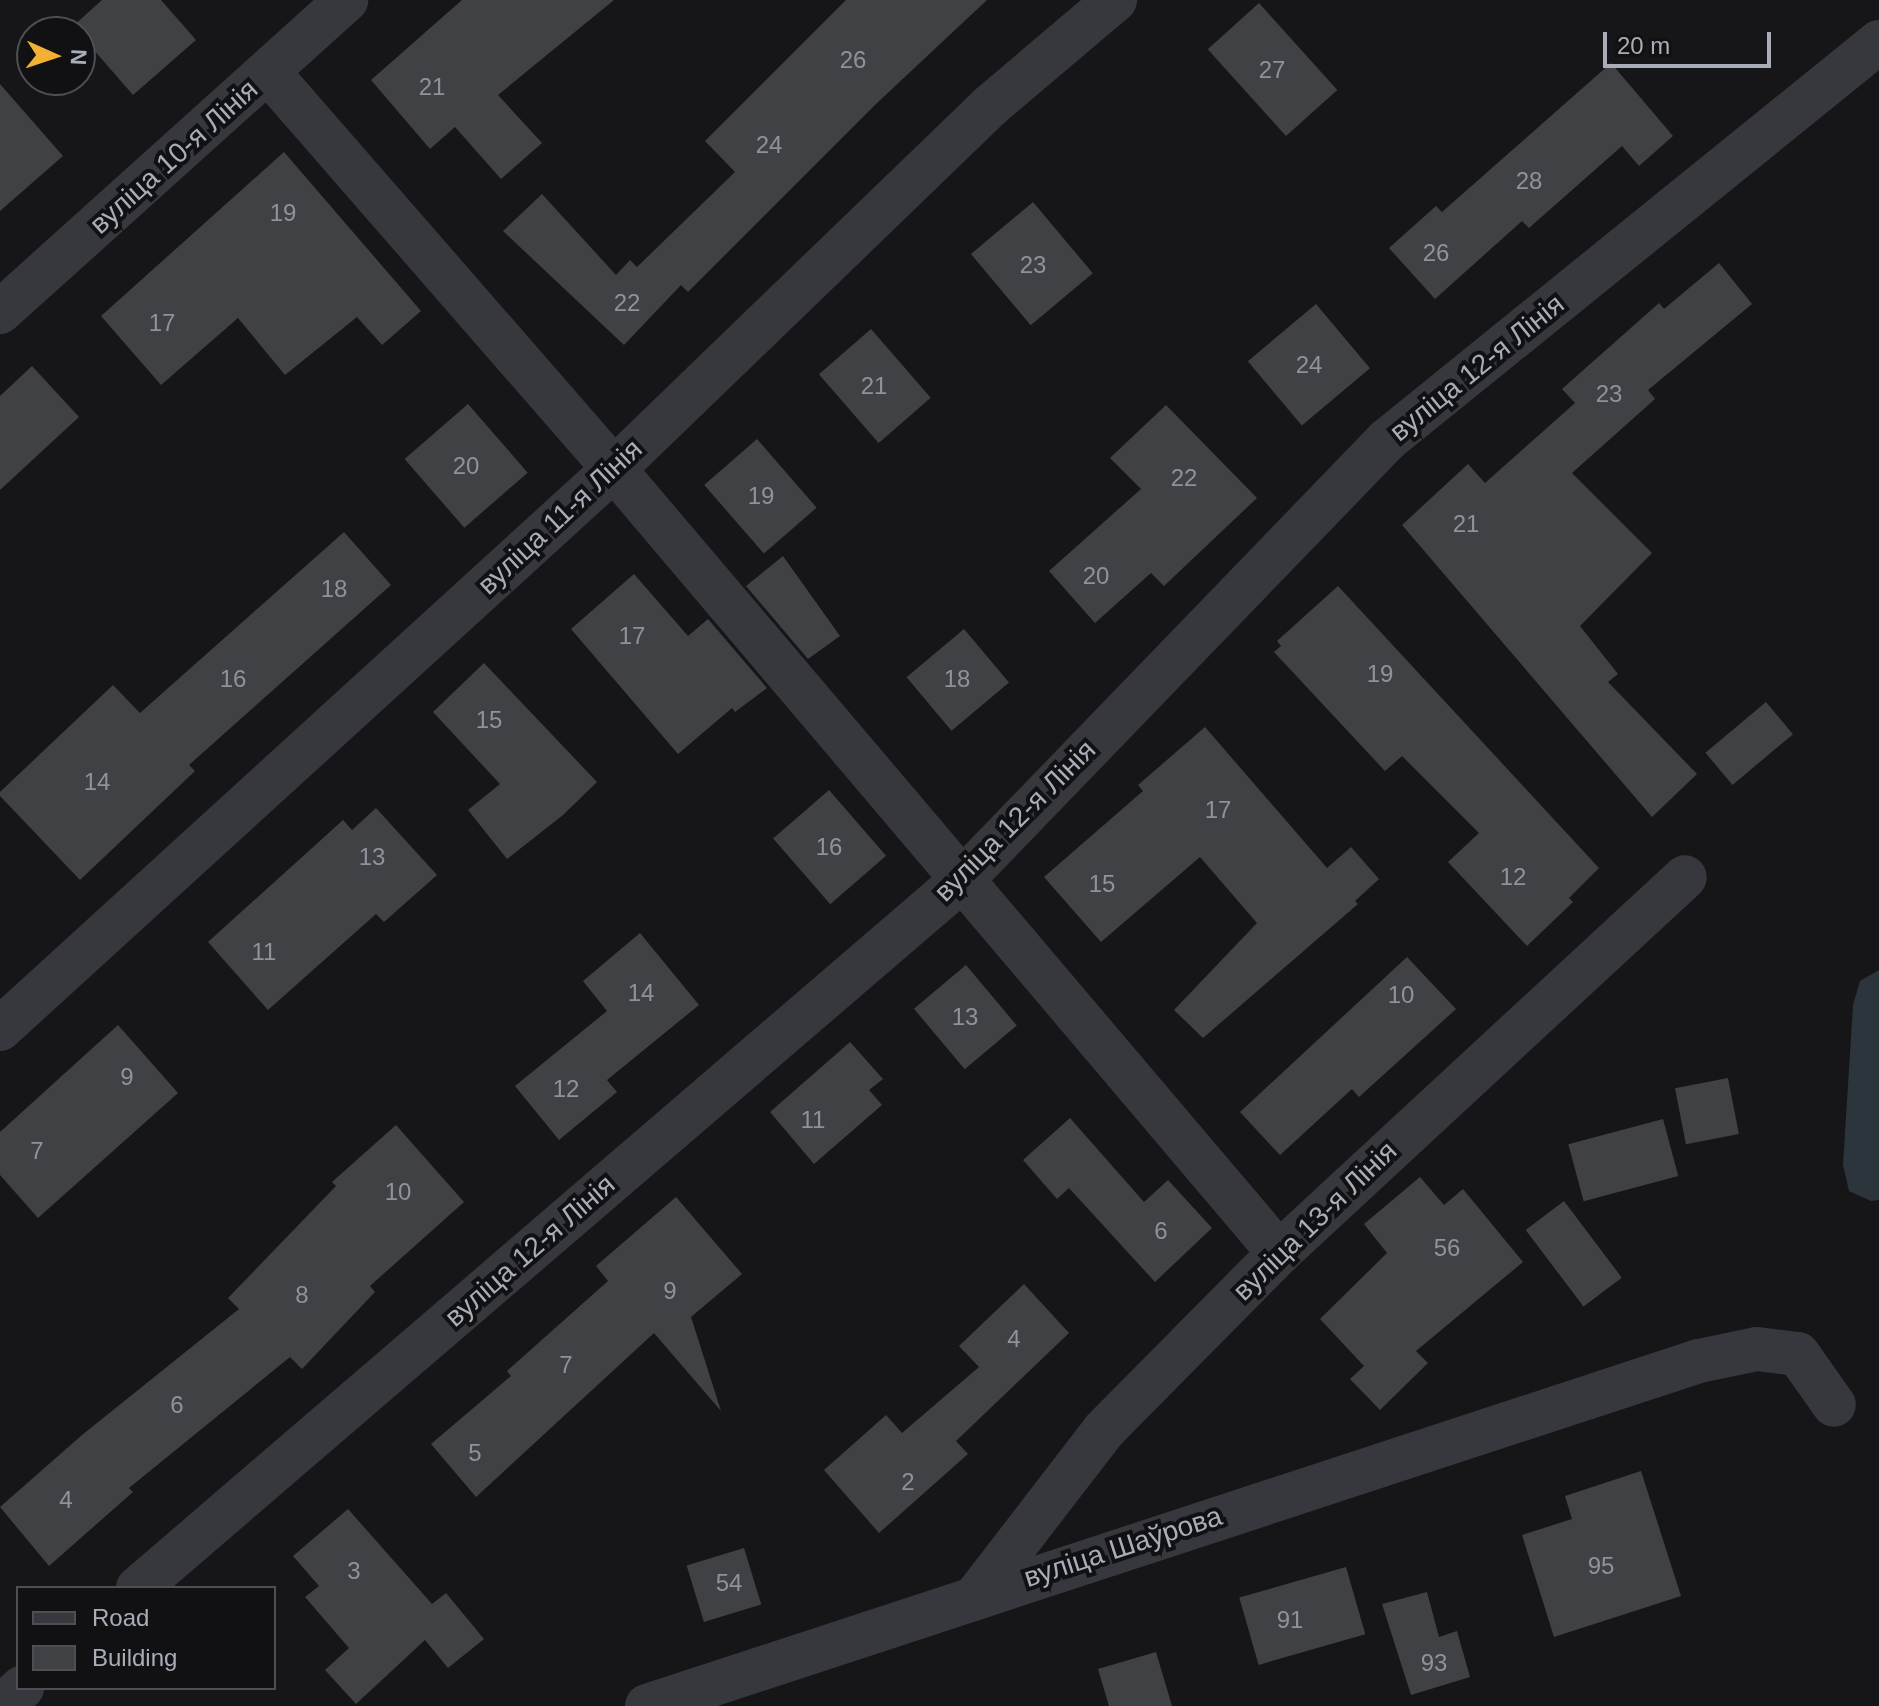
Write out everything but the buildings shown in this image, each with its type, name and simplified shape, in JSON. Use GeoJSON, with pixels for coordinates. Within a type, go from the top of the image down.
{"type":"FeatureCollection","features":[{"type":"Feature","properties":{"kind":"street","name":"вуліца 10-я Лінія"},"geometry":{"type":"LineString","coordinates":[[0,312],[269,73],[346,0]]}},
{"type":"Feature","properties":{"kind":"street","name":"вуліца 11-я Лінія"},"geometry":{"type":"LineString","coordinates":[[0,1029],[614,469],[990,106],[1115,0]]}},
{"type":"Feature","properties":{"kind":"street","name":"вуліца 12-я Лінія"},"geometry":{"type":"LineString","coordinates":[[140,1586],[962,880],[1387,440],[1879,42]]}},
{"type":"Feature","properties":{"kind":"street"},"geometry":{"type":"LineString","coordinates":[[269,73],[614,469],[1279,1253]]}},
{"type":"Feature","properties":{"kind":"street","name":"вуліца 13-я Лінія"},"geometry":{"type":"LineString","coordinates":[[977,1595],[1104,1430],[1279,1253],[1685,877]]}},
{"type":"Feature","properties":{"kind":"street","name":"вуліца Шаўрова"},"geometry":{"type":"LineString","coordinates":[[647,1706],[977,1595],[1699,1361],[1757,1349],[1798,1354],[1834,1405]]}},
{"type":"Feature","properties":{"kind":"street"},"geometry":{"type":"LineString","coordinates":[[1,1706],[20,1690]]}},
{"type":"Feature","properties":{"kind":"shaded area"},"geometry":{"type":"Polygon","coordinates":[[[1879,970],[1879,1200],[1871,1201],[1849,1191],[1843,1165],[1853,1005],[1860,981],[1879,970]]]}}]}
